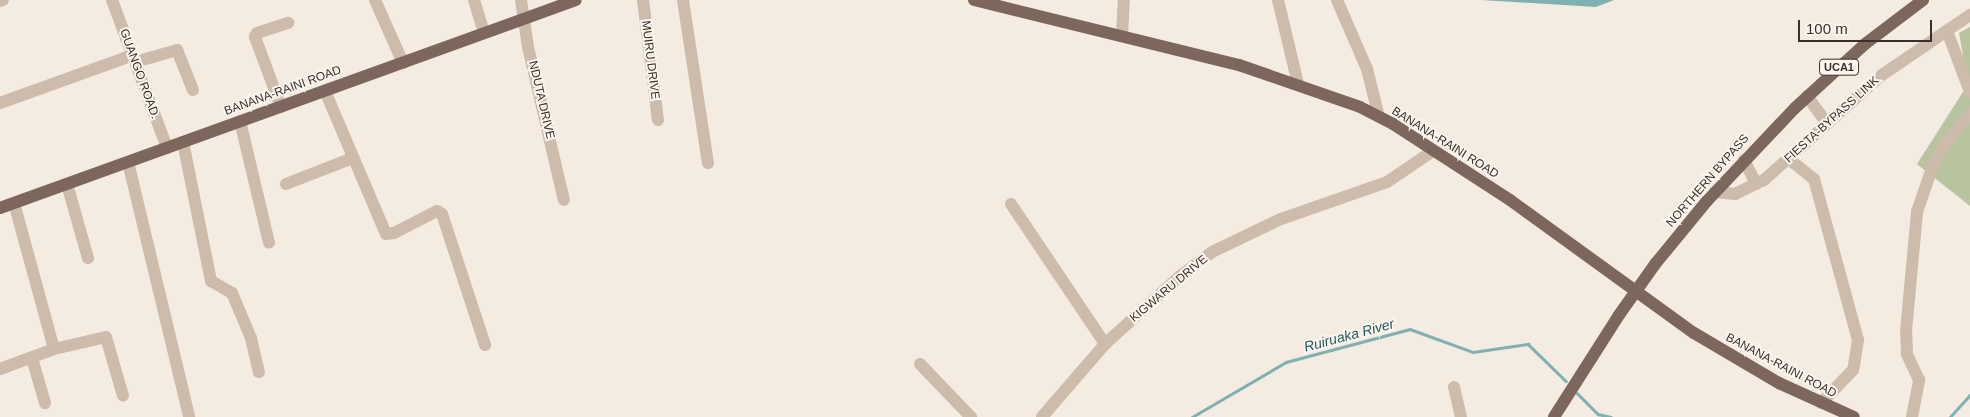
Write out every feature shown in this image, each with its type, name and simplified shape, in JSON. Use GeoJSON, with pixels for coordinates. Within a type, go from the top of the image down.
{"type":"FeatureCollection","features":[{"type":"Feature","properties":{"kind":"main road","name":"BANANA-RAINI ROAD"},"geometry":{"type":"LineString","coordinates":[[0,208],[576,0]]}},
{"type":"Feature","properties":{"kind":"main road","name":"BANANA-RAINI ROAD"},"geometry":{"type":"LineString","coordinates":[[974,0],[993,2],[1122,35],[1298,84],[1336,97],[1378,117],[1510,200],[1694,333],[1778,383],[1854,417]]}},
{"type":"Feature","properties":{"kind":"main road","name":"NORTHERN BYPASS"},"geometry":{"type":"LineString","coordinates":[[1554,417],[1619,315],[1656,263],[1715,192],[1807,96],[1865,44],[1923,0]]}},
{"type":"Feature","properties":{"kind":"street","name":"GUANGO ROAD."},"geometry":{"type":"LineString","coordinates":[[112,0],[167,148]]}},
{"type":"Feature","properties":{"kind":"street"},"geometry":{"type":"LineString","coordinates":[[375,0],[403,63]]}},
{"type":"Feature","properties":{"kind":"street"},"geometry":{"type":"LineString","coordinates":[[474,0],[484,33]]}},
{"type":"Feature","properties":{"kind":"street","name":"NDUTA DRIVE"},"geometry":{"type":"LineString","coordinates":[[521,0],[523,20],[564,200]]}},
{"type":"Feature","properties":{"kind":"street","name":"MUIRU DRIVE"},"geometry":{"type":"LineString","coordinates":[[642,0],[658,120]]}},
{"type":"Feature","properties":{"kind":"street"},"geometry":{"type":"LineString","coordinates":[[683,0],[708,163]]}},
{"type":"Feature","properties":{"kind":"street"},"geometry":{"type":"LineString","coordinates":[[1122,35],[1124,0]]}},
{"type":"Feature","properties":{"kind":"street"},"geometry":{"type":"LineString","coordinates":[[1278,0],[1298,84]]}},
{"type":"Feature","properties":{"kind":"street"},"geometry":{"type":"LineString","coordinates":[[1337,0],[1368,69],[1378,117]]}},
{"type":"Feature","properties":{"kind":"street","name":"FIESTA-BYPASS LINK"},"geometry":{"type":"LineString","coordinates":[[1715,192],[1735,194],[1756,184],[1789,159],[1826,122],[1882,75],[1970,15]]}},
{"type":"Feature","properties":{"kind":"street"},"geometry":{"type":"LineString","coordinates":[[281,107],[255,37],[258,32],[288,23]]}},
{"type":"Feature","properties":{"kind":"street"},"geometry":{"type":"LineString","coordinates":[[1947,31],[1970,92]]}},
{"type":"Feature","properties":{"kind":"street"},"geometry":{"type":"LineString","coordinates":[[0,103],[134,59],[177,50],[192,90]]}},
{"type":"Feature","properties":{"kind":"street"},"geometry":{"type":"LineString","coordinates":[[325,91],[386,234],[394,233],[436,211],[442,214],[485,345]]}},
{"type":"Feature","properties":{"kind":"street"},"geometry":{"type":"LineString","coordinates":[[1807,96],[1826,122]]}},
{"type":"Feature","properties":{"kind":"street"},"geometry":{"type":"LineString","coordinates":[[1912,417],[1919,380],[1907,354],[1906,331],[1917,212],[1933,165],[1946,142],[1970,113]]}},
{"type":"Feature","properties":{"kind":"street"},"geometry":{"type":"LineString","coordinates":[[240,121],[269,242]]}},
{"type":"Feature","properties":{"kind":"street"},"geometry":{"type":"LineString","coordinates":[[183,142],[211,281],[232,293],[251,338],[259,372]]}},
{"type":"Feature","properties":{"kind":"street","name":"KIGWARU DRIVE"},"geometry":{"type":"LineString","coordinates":[[1042,417],[1105,344],[1179,277],[1212,252],[1281,219],[1387,182],[1433,151]]}},
{"type":"Feature","properties":{"kind":"street"},"geometry":{"type":"LineString","coordinates":[[286,184],[353,158]]}},
{"type":"Feature","properties":{"kind":"street"},"geometry":{"type":"LineString","coordinates":[[1789,159],[1814,179],[1858,340],[1853,370],[1821,403]]}},
{"type":"Feature","properties":{"kind":"street"},"geometry":{"type":"LineString","coordinates":[[1744,160],[1756,184]]}},
{"type":"Feature","properties":{"kind":"street"},"geometry":{"type":"LineString","coordinates":[[128,162],[189,417]]}},
{"type":"Feature","properties":{"kind":"street"},"geometry":{"type":"LineString","coordinates":[[67,184],[88,258]]}},
{"type":"Feature","properties":{"kind":"street"},"geometry":{"type":"LineString","coordinates":[[14,203],[54,349]]}},
{"type":"Feature","properties":{"kind":"street"},"geometry":{"type":"LineString","coordinates":[[1011,204],[1105,344]]}},
{"type":"Feature","properties":{"kind":"street"},"geometry":{"type":"LineString","coordinates":[[0,369],[54,349],[106,337],[122,396]]}},
{"type":"Feature","properties":{"kind":"street"},"geometry":{"type":"LineString","coordinates":[[32,358],[45,403]]}},
{"type":"Feature","properties":{"kind":"street"},"geometry":{"type":"LineString","coordinates":[[920,364],[971,417]]}},
{"type":"Feature","properties":{"kind":"street"},"geometry":{"type":"LineString","coordinates":[[1454,387],[1461,417]]}},
{"type":"Feature","properties":{"kind":"green space"},"geometry":{"type":"Polygon","coordinates":[[[1970,27],[1970,206],[1917,164],[1968,84],[1959,33],[1970,27]]]}},
{"type":"Feature","properties":{"kind":"water"},"geometry":{"type":"Polygon","coordinates":[[[1481,0],[1614,0],[1596,7],[1481,0]]]}},
{"type":"Feature","properties":{"kind":"waterway","name":"Ruiruaka River"},"geometry":{"type":"LineString","coordinates":[[1192,417],[1286,362],[1410,329],[1473,352],[1528,344],[1566,381]]}},
{"type":"Feature","properties":{"kind":"waterway","name":"Ruiruaka River"},"geometry":{"type":"LineString","coordinates":[[1577,393],[1598,414],[1611,417]]}},
{"type":"Feature","properties":{"kind":"waterway","name":"Ruiruaka River"},"geometry":{"type":"LineString","coordinates":[[1950,417],[1970,395]]}}]}
